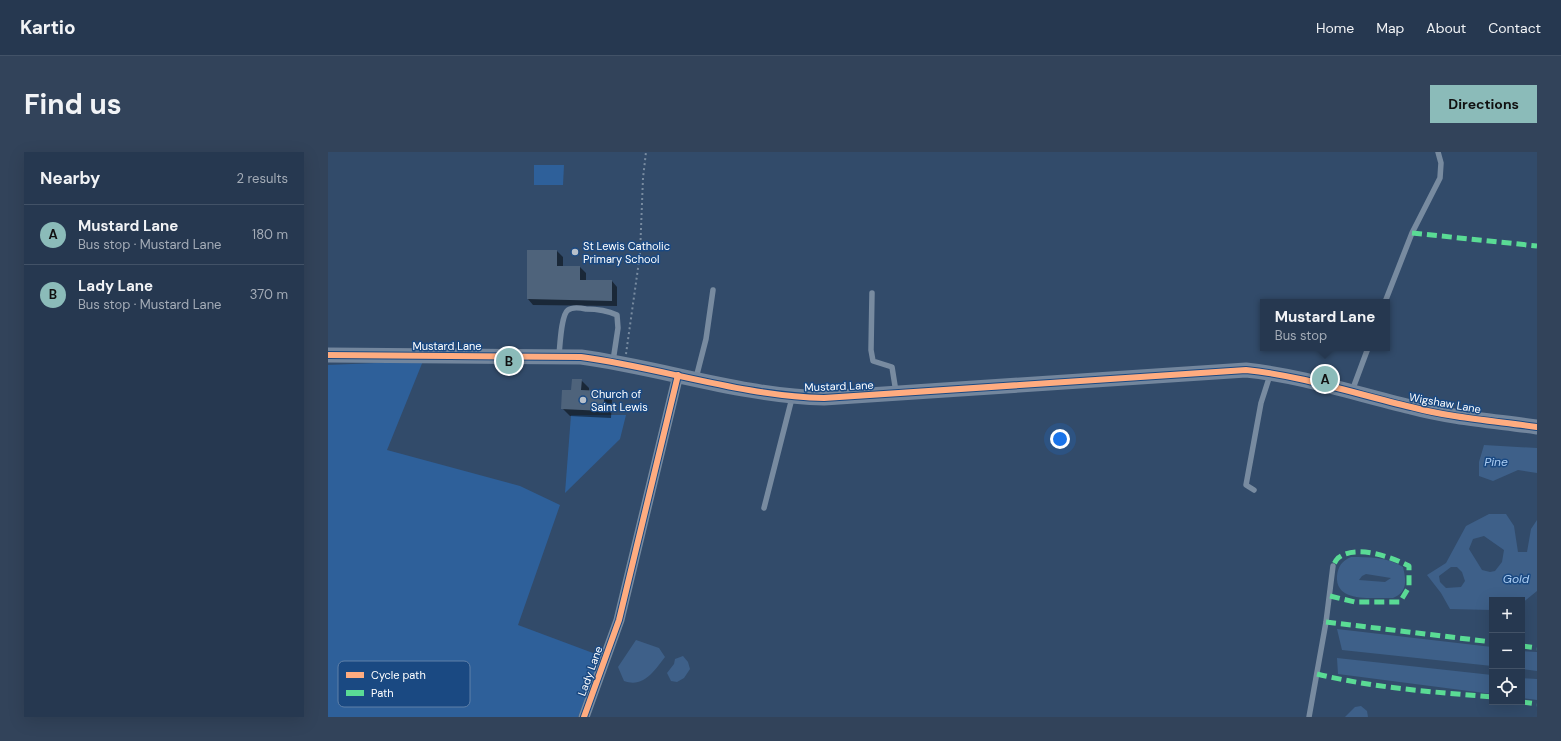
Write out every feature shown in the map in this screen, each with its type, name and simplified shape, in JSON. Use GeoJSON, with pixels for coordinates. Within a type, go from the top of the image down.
{"type":"FeatureCollection","features":[{"type":"Feature","properties":{"kind":"street","name":"Mustard Lane"},"geometry":{"type":"LineString","coordinates":[[328,355],[581,357],[619,362],[792,398],[824,398],[896,394],[1246,370],[1304,378],[1352,390]]}},
{"type":"Feature","properties":{"kind":"street","name":"Lady Lane"},"geometry":{"type":"LineString","coordinates":[[584,717],[619,620],[678,375]]}},
{"type":"Feature","properties":{"kind":"street","name":"Wigshaw Lane"},"geometry":{"type":"LineString","coordinates":[[1352,390],[1412,408],[1463,417],[1537,427]]}},
{"type":"Feature","properties":{"kind":"lane"},"geometry":{"type":"LineString","coordinates":[[1386,299],[1412,233],[1440,178],[1441,162],[1438,152]]}},
{"type":"Feature","properties":{"kind":"lane"},"geometry":{"type":"LineString","coordinates":[[696,378],[706,339],[713,290]]}},
{"type":"Feature","properties":{"kind":"lane"},"geometry":{"type":"LineString","coordinates":[[872,293],[871,350],[873,362],[892,367],[896,394]]}},
{"type":"Feature","properties":{"kind":"lane"},"geometry":{"type":"LineString","coordinates":[[559,356],[563,322],[566,311],[580,308],[606,310],[616,315],[619,362]]}},
{"type":"Feature","properties":{"kind":"lane"},"geometry":{"type":"LineString","coordinates":[[1352,390],[1367,351]]}},
{"type":"Feature","properties":{"kind":"lane"},"geometry":{"type":"LineString","coordinates":[[1254,490],[1246,485],[1261,403],[1270,373]]}},
{"type":"Feature","properties":{"kind":"lane"},"geometry":{"type":"LineString","coordinates":[[764,508],[792,398]]}},
{"type":"Feature","properties":{"kind":"lane"},"geometry":{"type":"LineString","coordinates":[[1309,717],[1326,622],[1333,566]]}},
{"type":"Feature","properties":{"kind":"path"},"geometry":{"type":"LineString","coordinates":[[619,362],[640,254],[643,178],[646,152]]}},
{"type":"Feature","properties":{"kind":"shaded area"},"geometry":{"type":"Polygon","coordinates":[[[534,165],[564,165],[563,185],[534,185],[534,165]]]}},
{"type":"Feature","properties":{"kind":"shaded area"},"geometry":{"type":"Polygon","coordinates":[[[423,361],[387,450],[520,486],[560,505],[518,625],[601,656],[578,717],[328,717],[328,365],[423,361]]]}},
{"type":"Feature","properties":{"kind":"shaded area"},"geometry":{"type":"Polygon","coordinates":[[[571,415],[626,415],[620,439],[565,493],[571,415]]]}},
{"type":"Feature","properties":{"kind":"water","name":"Pine"},"geometry":{"type":"Polygon","coordinates":[[[1484,445],[1537,448],[1537,473],[1518,470],[1493,481],[1479,476],[1479,462],[1484,445]]]}},
{"type":"Feature","properties":{"kind":"water","name":"Gold"},"geometry":{"type":"Polygon","coordinates":[[[1489,514],[1506,514],[1514,526],[1518,552],[1527,552],[1531,529],[1537,520],[1537,591],[1525,601],[1525,597],[1489,597],[1489,610],[1450,609],[1441,593],[1427,575],[1446,563],[1466,526],[1489,514]],[[1484,536],[1473,539],[1469,549],[1482,570],[1490,572],[1495,571],[1502,562],[1504,550],[1484,536]],[[1451,567],[1439,576],[1440,582],[1446,588],[1461,587],[1465,581],[1462,572],[1457,567],[1451,567]]]}},
{"type":"Feature","properties":{"kind":"water"},"geometry":{"type":"Polygon","coordinates":[[[1351,557],[1385,559],[1403,567],[1405,576],[1404,589],[1393,598],[1367,598],[1349,595],[1342,591],[1338,585],[1337,576],[1339,567],[1351,557]],[[1366,574],[1359,580],[1385,582],[1391,578],[1366,574]]]}},
{"type":"Feature","properties":{"kind":"water"},"geometry":{"type":"Polygon","coordinates":[[[1337,629],[1489,647],[1489,666],[1342,650],[1337,629]]]}},
{"type":"Feature","properties":{"kind":"water"},"geometry":{"type":"Polygon","coordinates":[[[636,640],[659,648],[665,657],[648,677],[631,683],[624,681],[618,667],[636,640]]]}},
{"type":"Feature","properties":{"kind":"water"},"geometry":{"type":"Polygon","coordinates":[[[1525,651],[1537,652],[1537,671],[1525,669],[1525,651]]]}},
{"type":"Feature","properties":{"kind":"water"},"geometry":{"type":"Polygon","coordinates":[[[683,656],[688,662],[690,669],[684,678],[677,682],[671,681],[667,673],[674,664],[675,659],[683,656]]]}},
{"type":"Feature","properties":{"kind":"water"},"geometry":{"type":"Polygon","coordinates":[[[1337,658],[1489,675],[1489,694],[1338,674],[1337,658]]]}},
{"type":"Feature","properties":{"kind":"water"},"geometry":{"type":"Polygon","coordinates":[[[1525,678],[1537,679],[1537,700],[1525,698],[1525,678]]]}},
{"type":"Feature","properties":{"kind":"water"},"geometry":{"type":"Polygon","coordinates":[[[1361,706],[1367,711],[1368,717],[1345,717],[1355,707],[1361,706]]]}},
{"type":"Feature","properties":{"kind":"building"},"geometry":{"type":"Polygon","coordinates":[[[527,250],[557,250],[557,266],[580,266],[580,280],[612,280],[612,301],[527,299],[527,250]]]}},
{"type":"Feature","properties":{"kind":"building","name":"Church of Saint Lewis"},"geometry":{"type":"Polygon","coordinates":[[[572,379],[582,379],[581,390],[604,391],[604,411],[561,409],[562,390],[571,390],[572,379]]]}},
{"type":"Feature","properties":{"kind":"marked path"},"geometry":{"type":"LineString","coordinates":[[1412,233],[1537,246]]}},
{"type":"Feature","properties":{"kind":"marked path"},"geometry":{"type":"LineString","coordinates":[[1330,596],[1355,602],[1400,602],[1409,587],[1409,566],[1374,553],[1354,552],[1345,554],[1338,558],[1333,566]]}},
{"type":"Feature","properties":{"kind":"marked path"},"geometry":{"type":"LineString","coordinates":[[1326,622],[1489,642]]}},
{"type":"Feature","properties":{"kind":"marked path"},"geometry":{"type":"LineString","coordinates":[[1525,646],[1537,648]]}},
{"type":"Feature","properties":{"kind":"marked path"},"geometry":{"type":"LineString","coordinates":[[1317,674],[1382,686],[1489,697]]}},
{"type":"Feature","properties":{"kind":"marked path"},"geometry":{"type":"LineString","coordinates":[[1525,702],[1537,704]]}},
{"type":"Feature","properties":{"kind":"cycle path"},"geometry":{"type":"LineString","coordinates":[[328,355],[581,357],[732,387],[793,396],[824,398],[1246,370],[1288,376],[1426,411],[1537,427]]}},
{"type":"Feature","properties":{"kind":"cycle path"},"geometry":{"type":"LineString","coordinates":[[584,717],[619,620],[678,375]]}},
{"type":"Feature","properties":{"kind":"place","name":"St Lewis Catholic Primary School"},"geometry":{"type":"Point","coordinates":[575,252]}},
{"type":"Feature","properties":{"kind":"place","name":"Lady Lane"},"geometry":{"type":"Point","coordinates":[509,361]}},
{"type":"Feature","properties":{"kind":"place","name":"Mustard Lane"},"geometry":{"type":"Point","coordinates":[1325,379]}},
{"type":"Feature","properties":{"kind":"place","name":"Church of Saint Lewis"},"geometry":{"type":"Point","coordinates":[583,400]}}]}
